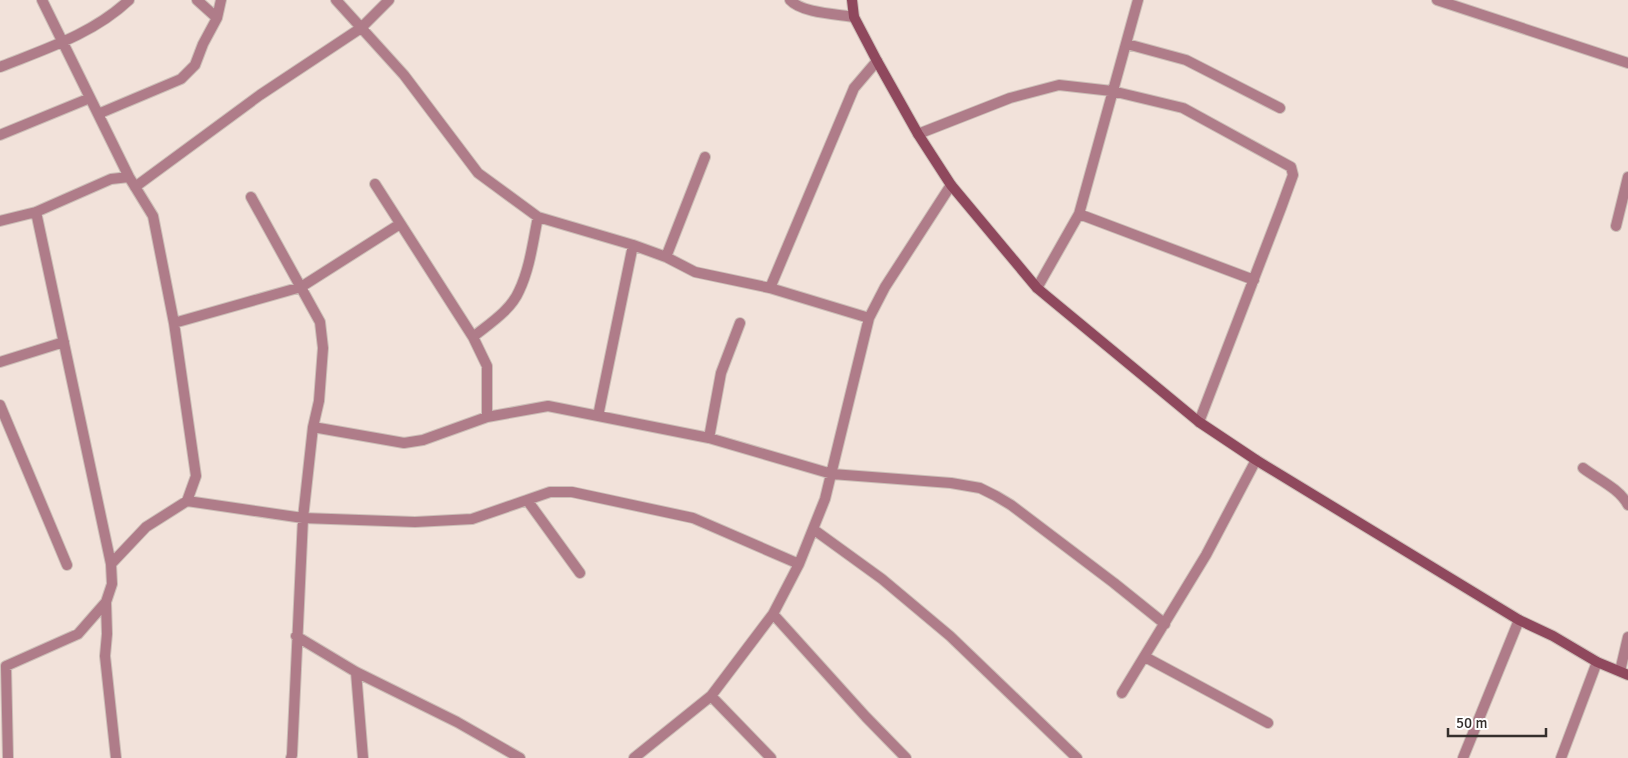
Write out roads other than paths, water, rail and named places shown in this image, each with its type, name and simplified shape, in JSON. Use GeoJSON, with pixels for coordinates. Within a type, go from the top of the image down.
{"type":"FeatureCollection","features":[{"type":"Feature","properties":{"kind":"street"},"geometry":{"type":"LineString","coordinates":[[42,0],[129,177],[153,216],[174,323],[196,476],[187,501],[146,527],[111,564]]}},
{"type":"Feature","properties":{"kind":"street"},"geometry":{"type":"LineString","coordinates":[[0,66],[63,42],[113,14],[129,0]]}},
{"type":"Feature","properties":{"kind":"street"},"geometry":{"type":"LineString","coordinates":[[197,0],[217,18]]}},
{"type":"Feature","properties":{"kind":"street"},"geometry":{"type":"LineString","coordinates":[[98,114],[181,79],[195,65],[217,18],[221,0]]}},
{"type":"Feature","properties":{"kind":"street"},"geometry":{"type":"LineString","coordinates":[[336,0],[404,75],[478,173],[538,217],[633,245],[695,272],[770,288],[869,318]]}},
{"type":"Feature","properties":{"kind":"street"},"geometry":{"type":"LineString","coordinates":[[136,187],[260,95],[361,28],[389,0]]}},
{"type":"Feature","properties":{"kind":"street"},"geometry":{"type":"LineString","coordinates":[[790,0],[805,9],[854,17]]}},
{"type":"Feature","properties":{"kind":"street"},"geometry":{"type":"LineString","coordinates":[[852,0],[854,17],[876,61],[918,134],[951,185],[1038,288],[1199,422],[1256,460],[1519,620],[1553,636],[1597,662],[1624,673],[1628,637]]}},
{"type":"Feature","properties":{"kind":"street"},"geometry":{"type":"LineString","coordinates":[[1038,288],[1079,214],[1138,0]]}},
{"type":"Feature","properties":{"kind":"street"},"geometry":{"type":"LineString","coordinates":[[1437,0],[1628,63]]}},
{"type":"Feature","properties":{"kind":"street"},"geometry":{"type":"LineString","coordinates":[[1127,44],[1186,60],[1280,108]]}},
{"type":"Feature","properties":{"kind":"street"},"geometry":{"type":"LineString","coordinates":[[770,288],[854,88],[876,61]]}},
{"type":"Feature","properties":{"kind":"street"},"geometry":{"type":"LineString","coordinates":[[918,134],[1010,98],[1059,85],[1112,91],[1182,108],[1291,167],[1293,175],[1199,422]]}},
{"type":"Feature","properties":{"kind":"street"},"geometry":{"type":"LineString","coordinates":[[0,135],[90,98]]}},
{"type":"Feature","properties":{"kind":"street"},"geometry":{"type":"LineString","coordinates":[[666,258],[706,157]]}},
{"type":"Feature","properties":{"kind":"street"},"geometry":{"type":"LineString","coordinates":[[0,221],[36,212],[111,179],[129,177]]}},
{"type":"Feature","properties":{"kind":"street"},"geometry":{"type":"LineString","coordinates":[[1616,226],[1628,177]]}},
{"type":"Feature","properties":{"kind":"street"},"geometry":{"type":"LineString","coordinates":[[375,184],[473,337],[487,366],[486,417]]}},
{"type":"Feature","properties":{"kind":"street"},"geometry":{"type":"LineString","coordinates":[[636,757],[711,696],[773,614],[799,564],[825,499],[869,318],[885,286],[951,185]]}},
{"type":"Feature","properties":{"kind":"street"},"geometry":{"type":"LineString","coordinates":[[251,197],[320,322],[323,348],[319,401],[313,427],[302,518],[292,755],[290,758]]}},
{"type":"Feature","properties":{"kind":"street"},"geometry":{"type":"LineString","coordinates":[[36,212],[111,564],[112,584],[106,602],[107,634],[105,656],[116,758]]}},
{"type":"Feature","properties":{"kind":"street"},"geometry":{"type":"LineString","coordinates":[[1079,214],[1254,280]]}},
{"type":"Feature","properties":{"kind":"street"},"geometry":{"type":"LineString","coordinates":[[473,337],[505,310],[519,293],[529,264],[538,217]]}},
{"type":"Feature","properties":{"kind":"street"},"geometry":{"type":"LineString","coordinates":[[174,323],[301,287],[400,224]]}},
{"type":"Feature","properties":{"kind":"street"},"geometry":{"type":"LineString","coordinates":[[598,416],[633,245]]}},
{"type":"Feature","properties":{"kind":"street"},"geometry":{"type":"LineString","coordinates":[[709,438],[721,373],[740,323]]}},
{"type":"Feature","properties":{"kind":"street"},"geometry":{"type":"LineString","coordinates":[[0,362],[64,342]]}},
{"type":"Feature","properties":{"kind":"street"},"geometry":{"type":"LineString","coordinates":[[0,405],[67,565]]}},
{"type":"Feature","properties":{"kind":"street"},"geometry":{"type":"LineString","coordinates":[[313,427],[404,443],[423,440],[486,417],[548,406],[709,438],[832,474],[980,488],[1011,505],[1165,624]]}},
{"type":"Feature","properties":{"kind":"street"},"geometry":{"type":"LineString","coordinates":[[1122,693],[1206,556],[1256,460]]}},
{"type":"Feature","properties":{"kind":"street"},"geometry":{"type":"LineString","coordinates":[[1583,468],[1610,486],[1628,505]]}},
{"type":"Feature","properties":{"kind":"street"},"geometry":{"type":"LineString","coordinates":[[187,501],[302,518],[415,522],[472,519],[550,492],[572,492],[693,518],[799,564]]}},
{"type":"Feature","properties":{"kind":"street"},"geometry":{"type":"LineString","coordinates":[[527,500],[580,573]]}},
{"type":"Feature","properties":{"kind":"street"},"geometry":{"type":"LineString","coordinates":[[813,529],[882,579],[950,636],[1077,758]]}},
{"type":"Feature","properties":{"kind":"street"},"geometry":{"type":"LineString","coordinates":[[8,758],[3,666],[78,634],[106,602]]}},
{"type":"Feature","properties":{"kind":"street"},"geometry":{"type":"LineString","coordinates":[[773,614],[866,717],[906,758]]}},
{"type":"Feature","properties":{"kind":"street"},"geometry":{"type":"LineString","coordinates":[[1463,758],[1519,620]]}},
{"type":"Feature","properties":{"kind":"street"},"geometry":{"type":"LineString","coordinates":[[296,636],[356,672],[456,722],[520,758]]}},
{"type":"Feature","properties":{"kind":"street"},"geometry":{"type":"LineString","coordinates":[[1144,657],[1268,723]]}},
{"type":"Feature","properties":{"kind":"street"},"geometry":{"type":"LineString","coordinates":[[1561,758],[1597,662]]}},
{"type":"Feature","properties":{"kind":"street"},"geometry":{"type":"LineString","coordinates":[[356,672],[364,758]]}},
{"type":"Feature","properties":{"kind":"street"},"geometry":{"type":"LineString","coordinates":[[711,696],[771,758]]}}]}
